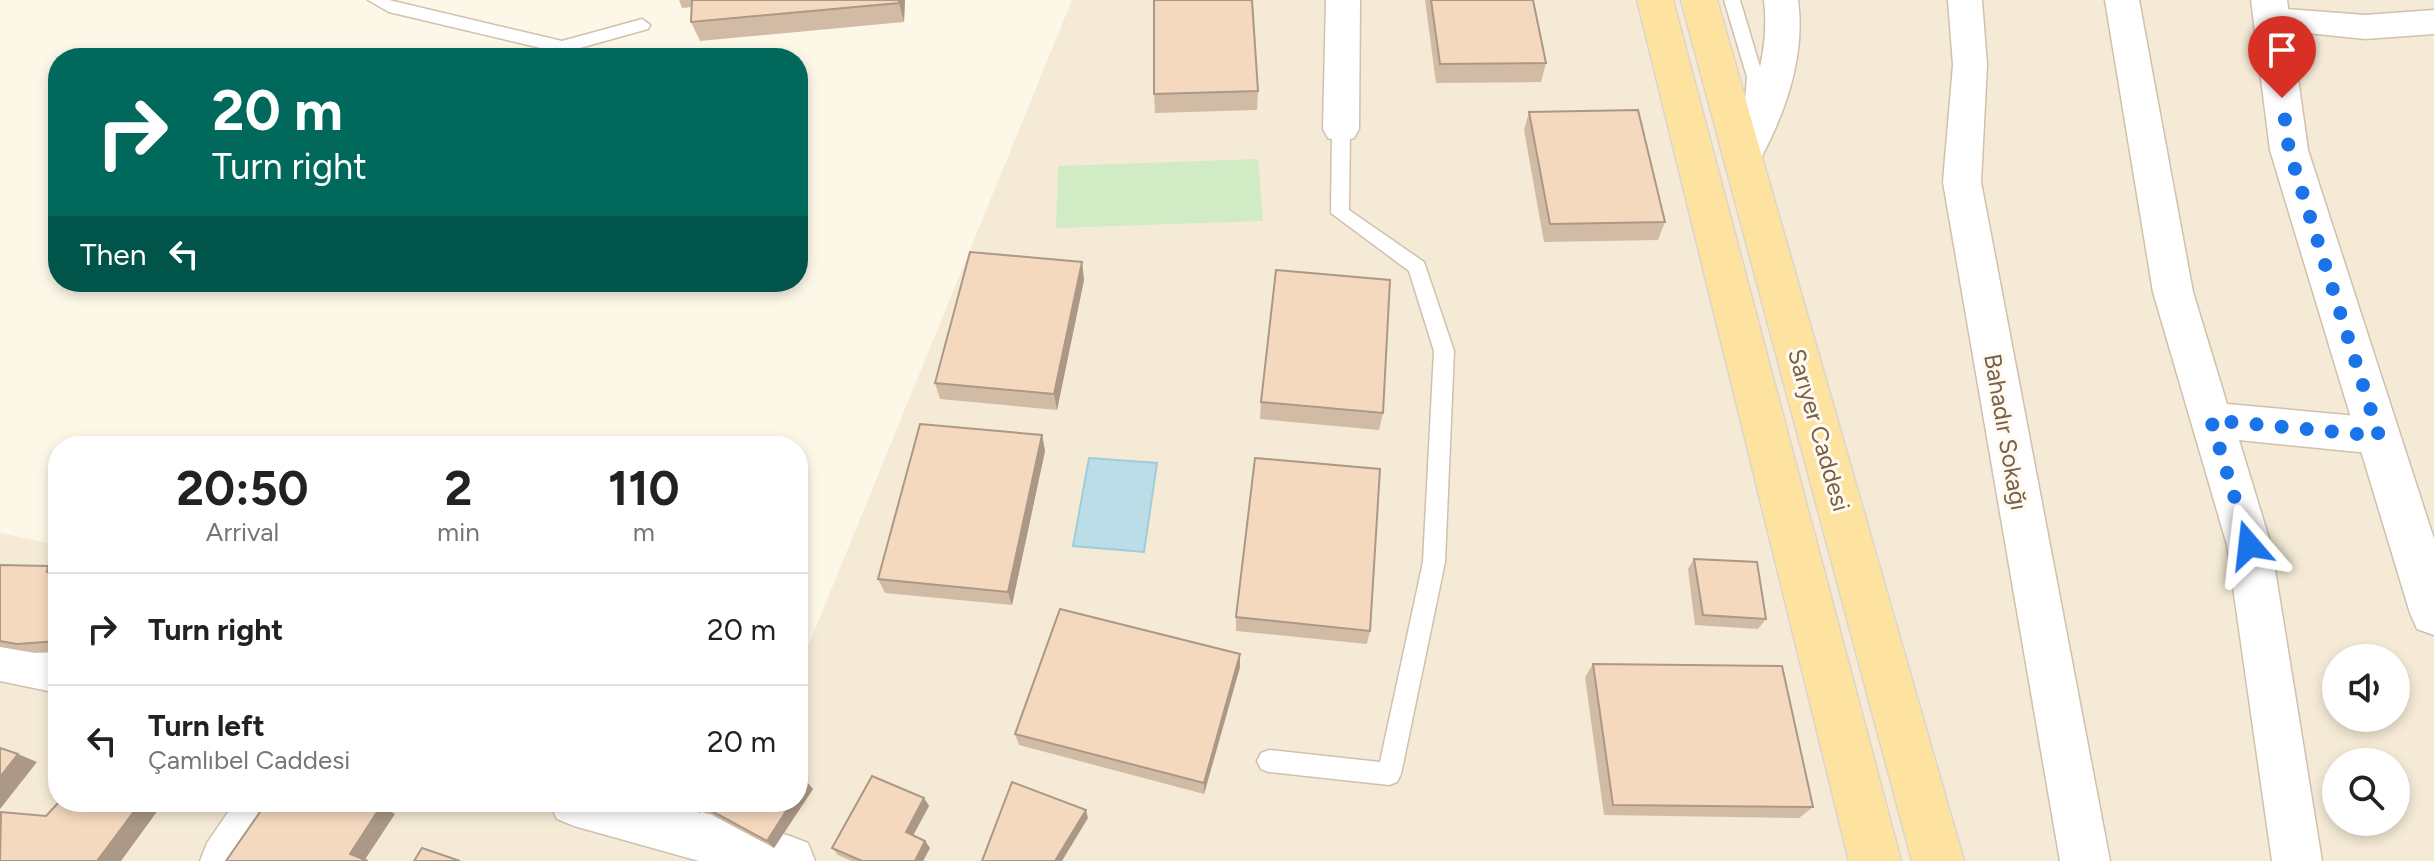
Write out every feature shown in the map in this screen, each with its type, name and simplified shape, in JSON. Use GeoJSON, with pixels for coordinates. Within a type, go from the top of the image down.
{"type":"FeatureCollection","features":[{"type":"Feature","properties":{"kind":"main road","name":"Sarıyer Caddesi"},"geometry":{"type":"LineString","coordinates":[[1655,0],[1875,861]]}},
{"type":"Feature","properties":{"kind":"main road","name":"Sarıyer Caddesi"},"geometry":{"type":"LineString","coordinates":[[1699,0],[1938,861]]}},
{"type":"Feature","properties":{"kind":"street"},"geometry":{"type":"LineString","coordinates":[[1341,129],[1343,0]]}},
{"type":"Feature","properties":{"kind":"street"},"geometry":{"type":"LineString","coordinates":[[1742,159],[1771,99],[1781,38],[1781,0]]}},
{"type":"Feature","properties":{"kind":"street","name":"Bahadır Sokağı"},"geometry":{"type":"LineString","coordinates":[[1965,0],[1970,65],[1962,182],[2085,861]]}},
{"type":"Feature","properties":{"kind":"street"},"geometry":{"type":"LineString","coordinates":[[2122,0],[2173,292],[2249,545],[2297,861]]}},
{"type":"Feature","properties":{"kind":"street"},"geometry":{"type":"LineString","coordinates":[[2434,22],[2365,27],[2270,10],[2289,150],[2434,613]]}},
{"type":"Feature","properties":{"kind":"street"},"geometry":{"type":"LineString","coordinates":[[2211,420],[2379,436]]}},
{"type":"Feature","properties":{"kind":"street"},"geometry":{"type":"LineString","coordinates":[[0,659],[48,669]]}},
{"type":"Feature","properties":{"kind":"street"},"geometry":{"type":"LineString","coordinates":[[225,861],[257,812]]}},
{"type":"Feature","properties":{"kind":"street"},"geometry":{"type":"LineString","coordinates":[[611,812],[790,861]]}},
{"type":"Feature","properties":{"kind":"lane"},"geometry":{"type":"LineString","coordinates":[[376,0],[389,7],[562,47],[642,25]]}},
{"type":"Feature","properties":{"kind":"lane"},"geometry":{"type":"LineString","coordinates":[[1732,0],[1755,77],[1753,113],[1742,159]]}},
{"type":"Feature","properties":{"kind":"lane"},"geometry":{"type":"LineString","coordinates":[[1269,761],[1389,774],[1434,562],[1444,351],[1417,267],[1340,213],[1341,129]]}},
{"type":"Feature","properties":{"kind":"shaded area"},"geometry":{"type":"Polygon","coordinates":[[[1072,0],[2434,0],[2434,861],[0,861],[0,533],[48,543],[48,812],[808,812],[808,647],[1072,0]]]}},
{"type":"Feature","properties":{"kind":"green space"},"geometry":{"type":"Polygon","coordinates":[[[1258,159],[1263,221],[1056,228],[1058,166],[1258,159]]]}},
{"type":"Feature","properties":{"kind":"water"},"geometry":{"type":"Polygon","coordinates":[[[1089,458],[1157,463],[1144,552],[1073,546],[1089,458]]]}},
{"type":"Feature","properties":{"kind":"building"},"geometry":{"type":"Polygon","coordinates":[[[692,0],[899,0],[899,3],[691,22],[692,0]]]}},
{"type":"Feature","properties":{"kind":"building"},"geometry":{"type":"Polygon","coordinates":[[[1154,0],[1252,0],[1258,91],[1154,94],[1154,0]]]}},
{"type":"Feature","properties":{"kind":"building"},"geometry":{"type":"Polygon","coordinates":[[[1431,0],[1533,0],[1546,63],[1440,64],[1431,0]]]}},
{"type":"Feature","properties":{"kind":"building"},"geometry":{"type":"Polygon","coordinates":[[[1638,110],[1665,222],[1550,224],[1529,112],[1638,110]]]}},
{"type":"Feature","properties":{"kind":"building"},"geometry":{"type":"Polygon","coordinates":[[[970,252],[1082,262],[1054,394],[935,383],[970,252]]]}},
{"type":"Feature","properties":{"kind":"building"},"geometry":{"type":"Polygon","coordinates":[[[1276,270],[1390,280],[1383,413],[1261,402],[1276,270]]]}},
{"type":"Feature","properties":{"kind":"building"},"geometry":{"type":"Polygon","coordinates":[[[920,424],[1042,435],[1008,592],[878,579],[920,424]]]}},
{"type":"Feature","properties":{"kind":"building"},"geometry":{"type":"Polygon","coordinates":[[[1255,458],[1380,469],[1370,631],[1236,617],[1255,458]]]}},
{"type":"Feature","properties":{"kind":"building"},"geometry":{"type":"Polygon","coordinates":[[[1694,559],[1757,562],[1766,619],[1703,615],[1694,559]]]}},
{"type":"Feature","properties":{"kind":"building"},"geometry":{"type":"Polygon","coordinates":[[[0,565],[48,566],[48,642],[17,644],[0,641],[0,565]]]}},
{"type":"Feature","properties":{"kind":"building"},"geometry":{"type":"Polygon","coordinates":[[[1060,609],[1240,654],[1204,783],[1015,734],[1060,609]]]}},
{"type":"Feature","properties":{"kind":"building"},"geometry":{"type":"Polygon","coordinates":[[[1593,664],[1782,666],[1813,807],[1613,805],[1593,664]]]}},
{"type":"Feature","properties":{"kind":"building"},"geometry":{"type":"Polygon","coordinates":[[[0,748],[18,754],[0,777],[0,748]]]}},
{"type":"Feature","properties":{"kind":"building"},"geometry":{"type":"Polygon","coordinates":[[[872,776],[924,798],[906,832],[925,841],[915,861],[862,861],[832,848],[872,776]]]}},
{"type":"Feature","properties":{"kind":"building"},"geometry":{"type":"Polygon","coordinates":[[[1012,782],[1086,810],[1055,861],[982,861],[1012,782]]]}},
{"type":"Feature","properties":{"kind":"building"},"geometry":{"type":"Polygon","coordinates":[[[1,812],[46,816],[50,812],[134,812],[97,861],[0,861],[1,812]]]}},
{"type":"Feature","properties":{"kind":"building"},"geometry":{"type":"Polygon","coordinates":[[[260,812],[377,812],[350,854],[368,861],[226,861],[260,812]]]}},
{"type":"Feature","properties":{"kind":"building"},"geometry":{"type":"Polygon","coordinates":[[[713,812],[786,812],[767,841],[713,812]]]}},
{"type":"Feature","properties":{"kind":"building"},"geometry":{"type":"Polygon","coordinates":[[[422,848],[460,861],[414,861],[422,848]]]}},
{"type":"Feature","properties":{"kind":"route"},"geometry":{"type":"LineString","coordinates":[[2249,545],[2211,420],[2379,436],[2289,150],[2282,98]]}}]}
